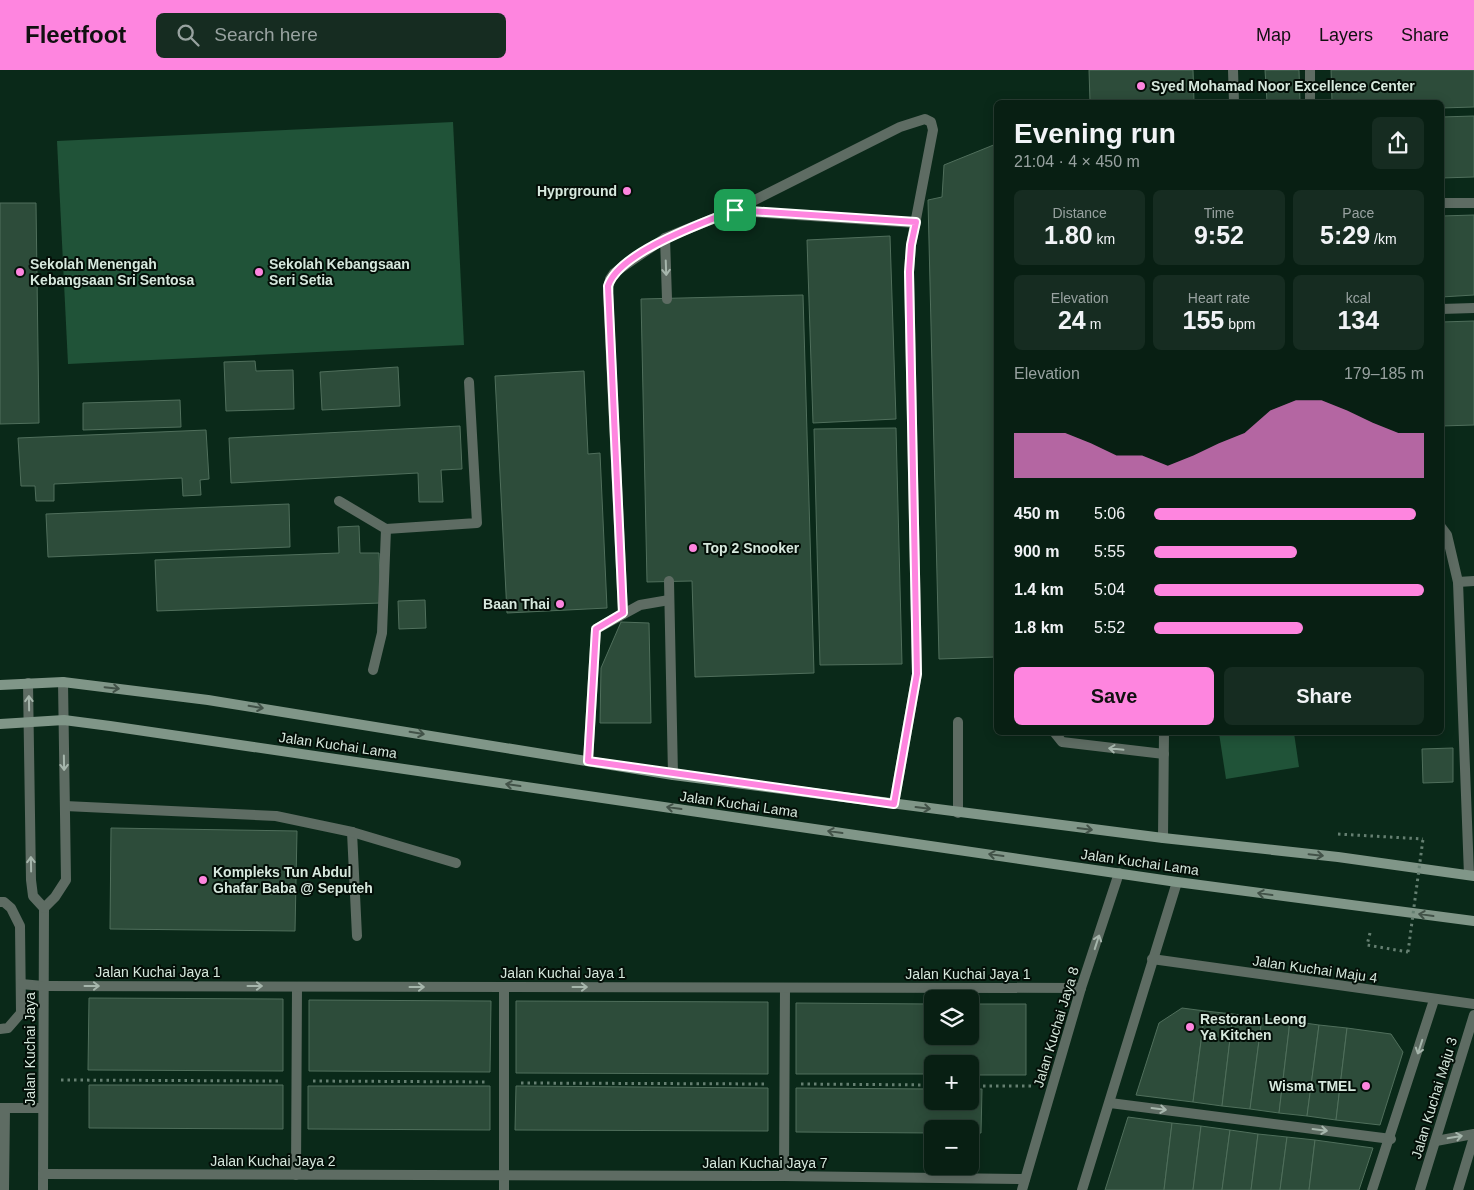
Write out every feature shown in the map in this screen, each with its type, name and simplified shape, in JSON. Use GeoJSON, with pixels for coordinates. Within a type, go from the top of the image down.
{"type":"FeatureCollection","features":[{"type":"Feature","properties":{"kind":"main road","name":"Jalan Kuchai Lama"},"geometry":{"type":"LineString","coordinates":[[0,685],[63,682],[217,701],[673,775],[958,813],[1338,857],[1471,876]]}},
{"type":"Feature","properties":{"kind":"main road","name":"Jalan Kuchai Lama"},"geometry":{"type":"LineString","coordinates":[[0,724],[64,720],[1176,882],[1474,921]]}},
{"type":"Feature","properties":{"kind":"street"},"geometry":{"type":"LineString","coordinates":[[1233,70],[1234,100]]}},
{"type":"Feature","properties":{"kind":"street"},"geometry":{"type":"LineString","coordinates":[[1310,70],[1310,100]]}},
{"type":"Feature","properties":{"kind":"street"},"geometry":{"type":"LineString","coordinates":[[623,613],[608,286],[610,279],[620,268],[665,238],[735,210],[900,126],[925,119],[931,122],[933,130],[911,245],[909,272],[917,674],[894,804]]}},
{"type":"Feature","properties":{"kind":"street"},"geometry":{"type":"LineString","coordinates":[[1444,203],[1474,203]]}},
{"type":"Feature","properties":{"kind":"street"},"geometry":{"type":"LineString","coordinates":[[735,210],[916,222]]}},
{"type":"Feature","properties":{"kind":"street"},"geometry":{"type":"LineString","coordinates":[[665,238],[667,299]]}},
{"type":"Feature","properties":{"kind":"street"},"geometry":{"type":"LineString","coordinates":[[1444,309],[1474,308]]}},
{"type":"Feature","properties":{"kind":"street"},"geometry":{"type":"LineString","coordinates":[[339,501],[386,529],[476,523],[469,382]]}},
{"type":"Feature","properties":{"kind":"street"},"geometry":{"type":"LineString","coordinates":[[373,670],[382,633],[386,529]]}},
{"type":"Feature","properties":{"kind":"street"},"geometry":{"type":"LineString","coordinates":[[1444,535],[1458,582],[1470,770],[1471,876]]}},
{"type":"Feature","properties":{"kind":"street"},"geometry":{"type":"LineString","coordinates":[[669,581],[673,775]]}},
{"type":"Feature","properties":{"kind":"street"},"geometry":{"type":"LineString","coordinates":[[1458,582],[1474,581]]}},
{"type":"Feature","properties":{"kind":"street"},"geometry":{"type":"LineString","coordinates":[[588,761],[596,629],[640,605],[669,600]]}},
{"type":"Feature","properties":{"kind":"street"},"geometry":{"type":"LineString","coordinates":[[28,683],[31,880],[33,896],[44,908],[55,897],[66,880],[63,682]]}},
{"type":"Feature","properties":{"kind":"street"},"geometry":{"type":"LineString","coordinates":[[958,722],[958,813]]}},
{"type":"Feature","properties":{"kind":"street"},"geometry":{"type":"LineString","coordinates":[[1056,735],[1062,742],[1164,754]]}},
{"type":"Feature","properties":{"kind":"street"},"geometry":{"type":"LineString","coordinates":[[1163,838],[1164,735]]}},
{"type":"Feature","properties":{"kind":"street"},"geometry":{"type":"LineString","coordinates":[[65,806],[276,816],[352,832],[456,863]]}},
{"type":"Feature","properties":{"kind":"street"},"geometry":{"type":"LineString","coordinates":[[352,832],[357,936]]}},
{"type":"Feature","properties":{"kind":"street","name":"Jalan Kuchai Jaya 8"},"geometry":{"type":"LineString","coordinates":[[1022,1190],[1082,988],[1120,873]]}},
{"type":"Feature","properties":{"kind":"street"},"geometry":{"type":"LineString","coordinates":[[1082,1190],[1176,882]]}},
{"type":"Feature","properties":{"kind":"street"},"geometry":{"type":"LineString","coordinates":[[0,902],[4,902],[11,908],[20,926],[21,984],[21,1013],[8,1028],[0,1028]]}},
{"type":"Feature","properties":{"kind":"street","name":"Jalan Kuchai Jaya"},"geometry":{"type":"LineString","coordinates":[[43,1190],[44,908]]}},
{"type":"Feature","properties":{"kind":"street","name":"Jalan Kuchai Maju 4"},"geometry":{"type":"LineString","coordinates":[[1152,959],[1434,1000],[1474,1004]]}},
{"type":"Feature","properties":{"kind":"street","name":"Jalan Kuchai Jaya 1"},"geometry":{"type":"LineString","coordinates":[[21,984],[44,986],[297,987],[1082,988]]}},
{"type":"Feature","properties":{"kind":"street"},"geometry":{"type":"LineString","coordinates":[[296,1175],[297,987]]}},
{"type":"Feature","properties":{"kind":"street"},"geometry":{"type":"LineString","coordinates":[[504,987],[504,1190]]}},
{"type":"Feature","properties":{"kind":"street"},"geometry":{"type":"LineString","coordinates":[[784,1176],[785,988]]}},
{"type":"Feature","properties":{"kind":"street"},"geometry":{"type":"LineString","coordinates":[[1372,1190],[1391,1139],[1434,1000]]}},
{"type":"Feature","properties":{"kind":"street","name":"Jalan Kuchai Maju 3"},"geometry":{"type":"LineString","coordinates":[[1420,1190],[1474,1015]]}},
{"type":"Feature","properties":{"kind":"street"},"geometry":{"type":"LineString","coordinates":[[1110,1103],[1391,1139]]}},
{"type":"Feature","properties":{"kind":"street"},"geometry":{"type":"LineString","coordinates":[[2,1108],[43,1108]]}},
{"type":"Feature","properties":{"kind":"street","name":"Jalan Kuchai Jaya"},"geometry":{"type":"LineString","coordinates":[[2,1108],[4,1190]]}},
{"type":"Feature","properties":{"kind":"street"},"geometry":{"type":"LineString","coordinates":[[1436,1141],[1474,1136],[1458,1190]]}},
{"type":"Feature","properties":{"kind":"street","name":"Jalan Kuchai Jaya 2"},"geometry":{"type":"LineString","coordinates":[[43,1174],[504,1175]]}},
{"type":"Feature","properties":{"kind":"street","name":"Jalan Kuchai Jaya 7"},"geometry":{"type":"LineString","coordinates":[[504,1175],[1025,1179]]}},
{"type":"Feature","properties":{"kind":"path"},"geometry":{"type":"LineString","coordinates":[[1338,834],[1423,839],[1408,952],[1367,945],[1370,933]]}},
{"type":"Feature","properties":{"kind":"path"},"geometry":{"type":"LineString","coordinates":[[979,1086],[1052,1086]]}},
{"type":"Feature","properties":{"kind":"green space"},"geometry":{"type":"Polygon","coordinates":[[[453,122],[464,345],[68,364],[57,141],[453,122]]]}},
{"type":"Feature","properties":{"kind":"green space"},"geometry":{"type":"Polygon","coordinates":[[[1219,735],[1294,735],[1299,767],[1226,779],[1219,735]]]}},
{"type":"Feature","properties":{"kind":"building","name":"Syed Mohamad Noor Excellence Center"},"geometry":{"type":"Polygon","coordinates":[[[1089,70],[1193,70],[1194,100],[1090,100],[1089,70]]]}},
{"type":"Feature","properties":{"kind":"building"},"geometry":{"type":"Polygon","coordinates":[[[1265,70],[1299,70],[1300,100],[1267,100],[1265,70]]]}},
{"type":"Feature","properties":{"kind":"building"},"geometry":{"type":"Polygon","coordinates":[[[1331,70],[1474,70],[1474,107],[1444,108],[1444,100],[1332,100],[1331,70]]]}},
{"type":"Feature","properties":{"kind":"building"},"geometry":{"type":"Polygon","coordinates":[[[1474,116],[1474,177],[1444,178],[1444,117],[1474,116]]]}},
{"type":"Feature","properties":{"kind":"building"},"geometry":{"type":"Polygon","coordinates":[[[994,145],[994,657],[939,659],[928,200],[942,197],[944,165],[994,145]]]}},
{"type":"Feature","properties":{"kind":"building"},"geometry":{"type":"Polygon","coordinates":[[[0,203],[36,203],[39,423],[0,424],[0,203]]]}},
{"type":"Feature","properties":{"kind":"building"},"geometry":{"type":"Polygon","coordinates":[[[1474,215],[1474,295],[1444,297],[1444,216],[1474,215]]]}},
{"type":"Feature","properties":{"kind":"building"},"geometry":{"type":"Polygon","coordinates":[[[890,236],[896,419],[813,423],[807,240],[890,236]]]}},
{"type":"Feature","properties":{"kind":"building"},"geometry":{"type":"Polygon","coordinates":[[[803,295],[814,673],[695,677],[692,581],[647,582],[641,299],[803,295]]]}},
{"type":"Feature","properties":{"kind":"building"},"geometry":{"type":"Polygon","coordinates":[[[1474,321],[1474,425],[1444,426],[1444,322],[1474,321]]]}},
{"type":"Feature","properties":{"kind":"building"},"geometry":{"type":"Polygon","coordinates":[[[255,361],[256,371],[293,370],[294,409],[226,411],[224,362],[255,361]]]}},
{"type":"Feature","properties":{"kind":"building"},"geometry":{"type":"Polygon","coordinates":[[[398,367],[400,406],[322,410],[320,372],[398,367]]]}},
{"type":"Feature","properties":{"kind":"building"},"geometry":{"type":"Polygon","coordinates":[[[584,371],[588,454],[600,453],[607,608],[507,613],[495,376],[584,371]]]}},
{"type":"Feature","properties":{"kind":"building"},"geometry":{"type":"Polygon","coordinates":[[[180,400],[181,427],[83,430],[83,403],[180,400]]]}},
{"type":"Feature","properties":{"kind":"building"},"geometry":{"type":"Polygon","coordinates":[[[460,426],[462,469],[441,470],[443,502],[419,502],[418,473],[231,483],[229,438],[460,426]]]}},
{"type":"Feature","properties":{"kind":"building"},"geometry":{"type":"Polygon","coordinates":[[[896,428],[902,664],[820,665],[814,429],[896,428]]]}},
{"type":"Feature","properties":{"kind":"building"},"geometry":{"type":"Polygon","coordinates":[[[206,430],[209,479],[200,480],[201,495],[183,496],[182,478],[54,484],[54,501],[36,501],[35,486],[21,486],[18,438],[206,430]]]}},
{"type":"Feature","properties":{"kind":"building"},"geometry":{"type":"Polygon","coordinates":[[[289,504],[290,547],[48,557],[46,514],[289,504]]]}},
{"type":"Feature","properties":{"kind":"building"},"geometry":{"type":"Polygon","coordinates":[[[359,526],[360,553],[379,553],[381,603],[157,611],[155,560],[339,553],[338,527],[359,526]]]}},
{"type":"Feature","properties":{"kind":"building"},"geometry":{"type":"Polygon","coordinates":[[[425,600],[426,628],[399,629],[398,601],[425,600]]]}},
{"type":"Feature","properties":{"kind":"building"},"geometry":{"type":"Polygon","coordinates":[[[621,622],[649,623],[651,723],[600,723],[601,668],[621,622]]]}},
{"type":"Feature","properties":{"kind":"building"},"geometry":{"type":"Polygon","coordinates":[[[1453,748],[1453,782],[1423,783],[1422,749],[1453,748]]]}},
{"type":"Feature","properties":{"kind":"building","name":"Kompleks Tun Abdul Ghafar Baba @ Seputeh"},"geometry":{"type":"Polygon","coordinates":[[[111,828],[297,831],[295,931],[110,929],[111,828]]]}},
{"type":"Feature","properties":{"kind":"building"},"geometry":{"type":"Polygon","coordinates":[[[89,998],[283,999],[283,1071],[88,1070],[89,998]]]}},
{"type":"Feature","properties":{"kind":"building"},"geometry":{"type":"Polygon","coordinates":[[[309,1000],[491,1001],[490,1072],[309,1071],[309,1000]]]}},
{"type":"Feature","properties":{"kind":"building"},"geometry":{"type":"Polygon","coordinates":[[[516,1001],[768,1002],[768,1074],[516,1073],[516,1001]]]}},
{"type":"Feature","properties":{"kind":"building"},"geometry":{"type":"Polygon","coordinates":[[[796,1003],[924,1004],[924,1045],[979,1045],[979,1004],[1026,1004],[1026,1075],[979,1075],[979,1055],[924,1055],[924,1074],[796,1074],[796,1003]]]}},
{"type":"Feature","properties":{"kind":"building"},"geometry":{"type":"Polygon","coordinates":[[[1182,1008],[1205,1011],[1193,1102],[1136,1095],[1159,1023],[1182,1008]]]}},
{"type":"Feature","properties":{"kind":"building"},"geometry":{"type":"Polygon","coordinates":[[[1205,1011],[1233,1014],[1222,1106],[1193,1102],[1205,1011]]]}},
{"type":"Feature","properties":{"kind":"building"},"geometry":{"type":"Polygon","coordinates":[[[1233,1014],[1262,1018],[1250,1109],[1222,1106],[1233,1014]]]}},
{"type":"Feature","properties":{"kind":"building"},"geometry":{"type":"Polygon","coordinates":[[[1262,1018],[1290,1021],[1279,1113],[1250,1109],[1262,1018]]]}},
{"type":"Feature","properties":{"kind":"building"},"geometry":{"type":"Polygon","coordinates":[[[1290,1021],[1319,1025],[1307,1116],[1279,1113],[1290,1021]]]}},
{"type":"Feature","properties":{"kind":"building"},"geometry":{"type":"Polygon","coordinates":[[[1319,1025],[1347,1028],[1336,1120],[1307,1116],[1319,1025]]]}},
{"type":"Feature","properties":{"kind":"building","name":"Wisma TMEL"},"geometry":{"type":"Polygon","coordinates":[[[1347,1028],[1391,1034],[1403,1052],[1380,1125],[1336,1120],[1347,1028]]]}},
{"type":"Feature","properties":{"kind":"building"},"geometry":{"type":"Polygon","coordinates":[[[89,1085],[283,1085],[283,1129],[89,1128],[89,1085]]]}},
{"type":"Feature","properties":{"kind":"building"},"geometry":{"type":"Polygon","coordinates":[[[308,1086],[490,1086],[490,1130],[308,1129],[308,1086]]]}},
{"type":"Feature","properties":{"kind":"building"},"geometry":{"type":"Polygon","coordinates":[[[516,1086],[768,1088],[768,1131],[515,1130],[516,1086]]]}},
{"type":"Feature","properties":{"kind":"building"},"geometry":{"type":"Polygon","coordinates":[[[796,1088],[924,1089],[924,1110],[979,1110],[979,1089],[982,1089],[981,1133],[979,1133],[979,1120],[924,1120],[924,1133],[796,1132],[796,1088]]]}},
{"type":"Feature","properties":{"kind":"building"},"geometry":{"type":"Polygon","coordinates":[[[1128,1117],[1172,1123],[1164,1190],[1105,1190],[1128,1117]]]}},
{"type":"Feature","properties":{"kind":"building"},"geometry":{"type":"Polygon","coordinates":[[[1172,1123],[1201,1126],[1193,1190],[1164,1190],[1172,1123]]]}},
{"type":"Feature","properties":{"kind":"building"},"geometry":{"type":"Polygon","coordinates":[[[1201,1126],[1230,1130],[1222,1190],[1193,1190],[1201,1126]]]}},
{"type":"Feature","properties":{"kind":"building"},"geometry":{"type":"Polygon","coordinates":[[[1230,1130],[1258,1134],[1251,1190],[1222,1190],[1230,1130]]]}},
{"type":"Feature","properties":{"kind":"building"},"geometry":{"type":"Polygon","coordinates":[[[1258,1134],[1287,1137],[1280,1190],[1251,1190],[1258,1134]]]}},
{"type":"Feature","properties":{"kind":"building"},"geometry":{"type":"Polygon","coordinates":[[[1287,1137],[1315,1140],[1309,1190],[1280,1190],[1287,1137]]]}},
{"type":"Feature","properties":{"kind":"building"},"geometry":{"type":"Polygon","coordinates":[[[1315,1140],[1373,1148],[1359,1190],[1309,1190],[1315,1140]]]}},
{"type":"Feature","properties":{"kind":"place","name":"Syed Mohamad Noor Excellence Center"},"geometry":{"type":"Point","coordinates":[1141,86]}},
{"type":"Feature","properties":{"kind":"place","name":"Hyprground"},"geometry":{"type":"Point","coordinates":[627,191]}},
{"type":"Feature","properties":{"kind":"place","name":"Sekolah Menengah Kebangsaan Sri Sentosa"},"geometry":{"type":"Point","coordinates":[20,272]}},
{"type":"Feature","properties":{"kind":"place","name":"Sekolah Kebangsaan Seri Setia"},"geometry":{"type":"Point","coordinates":[259,272]}},
{"type":"Feature","properties":{"kind":"place","name":"Top 2 Snooker"},"geometry":{"type":"Point","coordinates":[693,548]}},
{"type":"Feature","properties":{"kind":"place","name":"Baan Thai"},"geometry":{"type":"Point","coordinates":[560,604]}},
{"type":"Feature","properties":{"kind":"place","name":"Kompleks Tun Abdul Ghafar Baba @ Seputeh"},"geometry":{"type":"Point","coordinates":[203,880]}},
{"type":"Feature","properties":{"kind":"place","name":"Restoran Leong Ya Kitchen"},"geometry":{"type":"Point","coordinates":[1190,1027]}},
{"type":"Feature","properties":{"kind":"place","name":"Wisma TMEL"},"geometry":{"type":"Point","coordinates":[1366,1086]}},
{"type":"Feature","properties":{"kind":"route"},"geometry":{"type":"LineString","coordinates":[[735,210],[916,222],[911,245],[909,272],[917,674],[894,804],[673,775],[588,761],[596,629],[623,613],[608,286],[614,273],[665,238],[735,210]]}}]}
